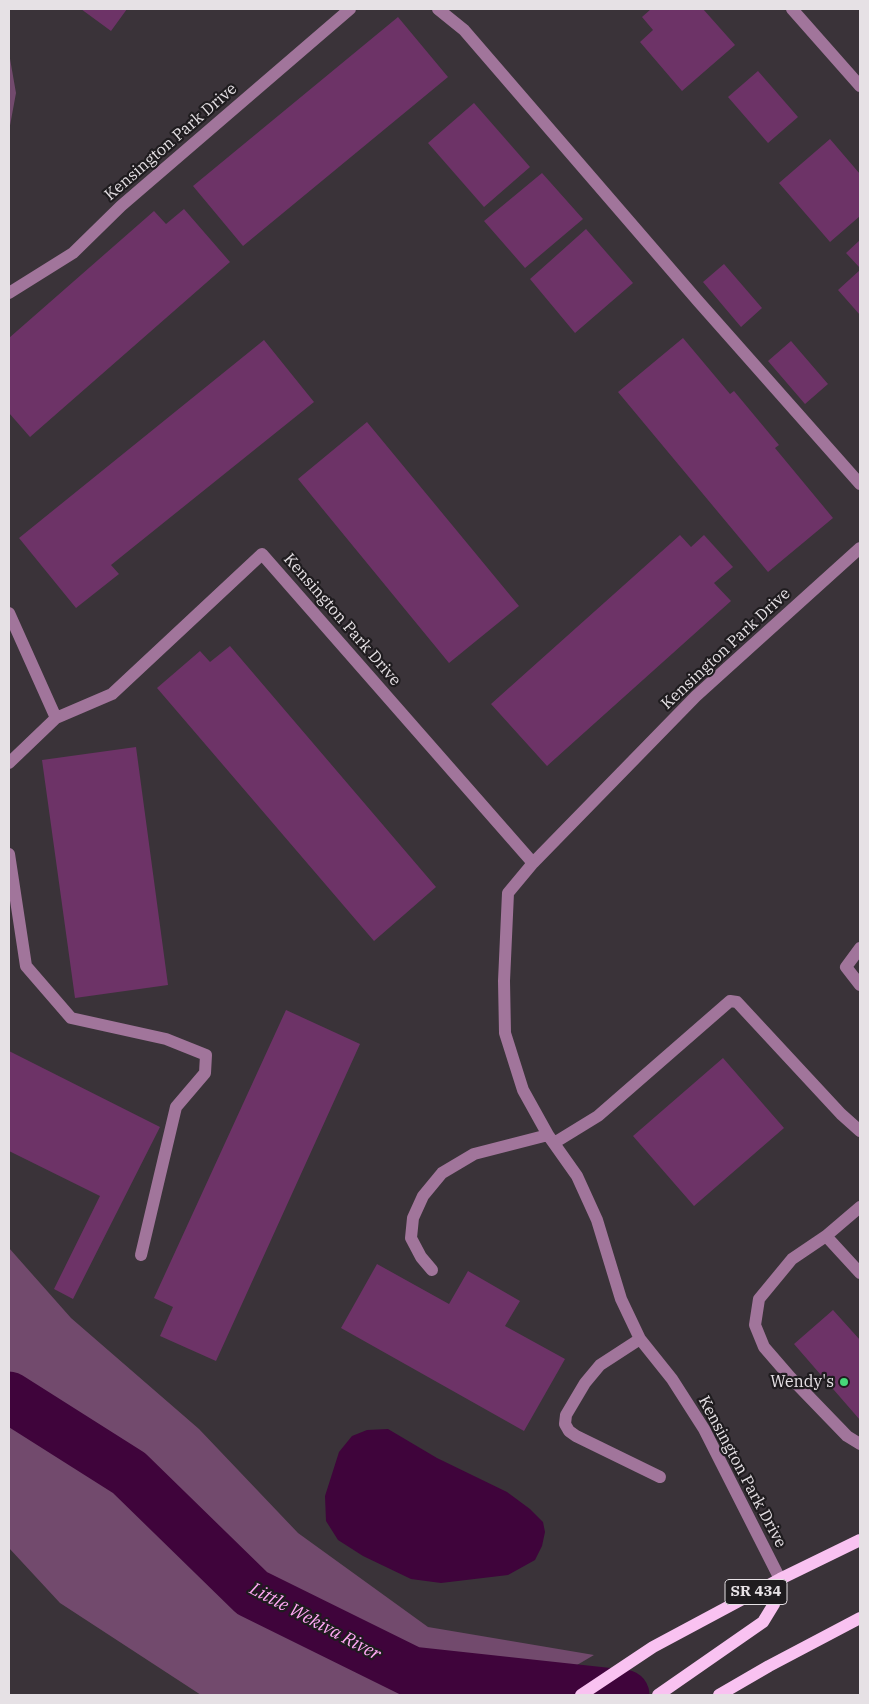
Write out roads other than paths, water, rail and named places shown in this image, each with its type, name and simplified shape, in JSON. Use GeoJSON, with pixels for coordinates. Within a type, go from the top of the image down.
{"type":"FeatureCollection","features":[{"type":"Feature","properties":{"kind":"main road","name":"SR 434"},"geometry":{"type":"LineString","coordinates":[[581,1695],[653,1647],[780,1579],[860,1540]]}},
{"type":"Feature","properties":{"kind":"main road"},"geometry":{"type":"LineString","coordinates":[[658,1695],[763,1622],[774,1604],[780,1579]]}},
{"type":"Feature","properties":{"kind":"main road"},"geometry":{"type":"LineString","coordinates":[[719,1695],[860,1618]]}},
{"type":"Feature","properties":{"kind":"street","name":"Kensington Park Drive"},"geometry":{"type":"LineString","coordinates":[[9,293],[72,253],[121,206],[350,9]]}},
{"type":"Feature","properties":{"kind":"street"},"geometry":{"type":"LineString","coordinates":[[438,9],[464,30],[698,301],[860,484]]}},
{"type":"Feature","properties":{"kind":"street"},"geometry":{"type":"LineString","coordinates":[[792,9],[860,86]]}},
{"type":"Feature","properties":{"kind":"street","name":"Kensington Park Drive"},"geometry":{"type":"LineString","coordinates":[[780,1579],[704,1429],[672,1379],[640,1339],[621,1299],[593,1211],[577,1176],[551,1139],[523,1090],[505,1033],[504,981],[508,893],[533,863],[696,696],[860,548]]}},
{"type":"Feature","properties":{"kind":"street","name":"Kensington Park Drive"},"geometry":{"type":"LineString","coordinates":[[56,718],[112,694],[262,554],[533,863]]}},
{"type":"Feature","properties":{"kind":"street"},"geometry":{"type":"LineString","coordinates":[[9,613],[56,718],[9,763]]}},
{"type":"Feature","properties":{"kind":"street"},"geometry":{"type":"LineString","coordinates":[[9,854],[26,966],[71,1018],[166,1039],[206,1055],[205,1073],[176,1107],[141,1255]]}},
{"type":"Feature","properties":{"kind":"street"},"geometry":{"type":"LineString","coordinates":[[860,948],[846,967],[860,985]]}},
{"type":"Feature","properties":{"kind":"street"},"geometry":{"type":"LineString","coordinates":[[432,1270],[421,1257],[411,1238],[413,1218],[423,1196],[442,1173],[474,1154],[551,1139],[598,1116],[730,1001],[737,1002],[841,1114],[860,1131]]}},
{"type":"Feature","properties":{"kind":"street"},"geometry":{"type":"LineString","coordinates":[[860,1207],[826,1236],[792,1259],[760,1299],[755,1325],[764,1347],[790,1377],[846,1436],[860,1444]]}},
{"type":"Feature","properties":{"kind":"street"},"geometry":{"type":"LineString","coordinates":[[826,1236],[860,1273]]}},
{"type":"Feature","properties":{"kind":"street"},"geometry":{"type":"LineString","coordinates":[[640,1339],[600,1365],[585,1383],[566,1415],[565,1424],[569,1431],[576,1436],[660,1477]]}},
{"type":"Feature","properties":{"kind":"waterway","name":"Little Wekiva River"},"geometry":{"type":"LineString","coordinates":[[9,1397],[129,1473],[252,1593],[412,1672],[624,1695]]}},
{"type":"Feature","properties":{"kind":"place","name":"Wendy's"},"geometry":{"type":"Point","coordinates":[844,1382]}}]}
